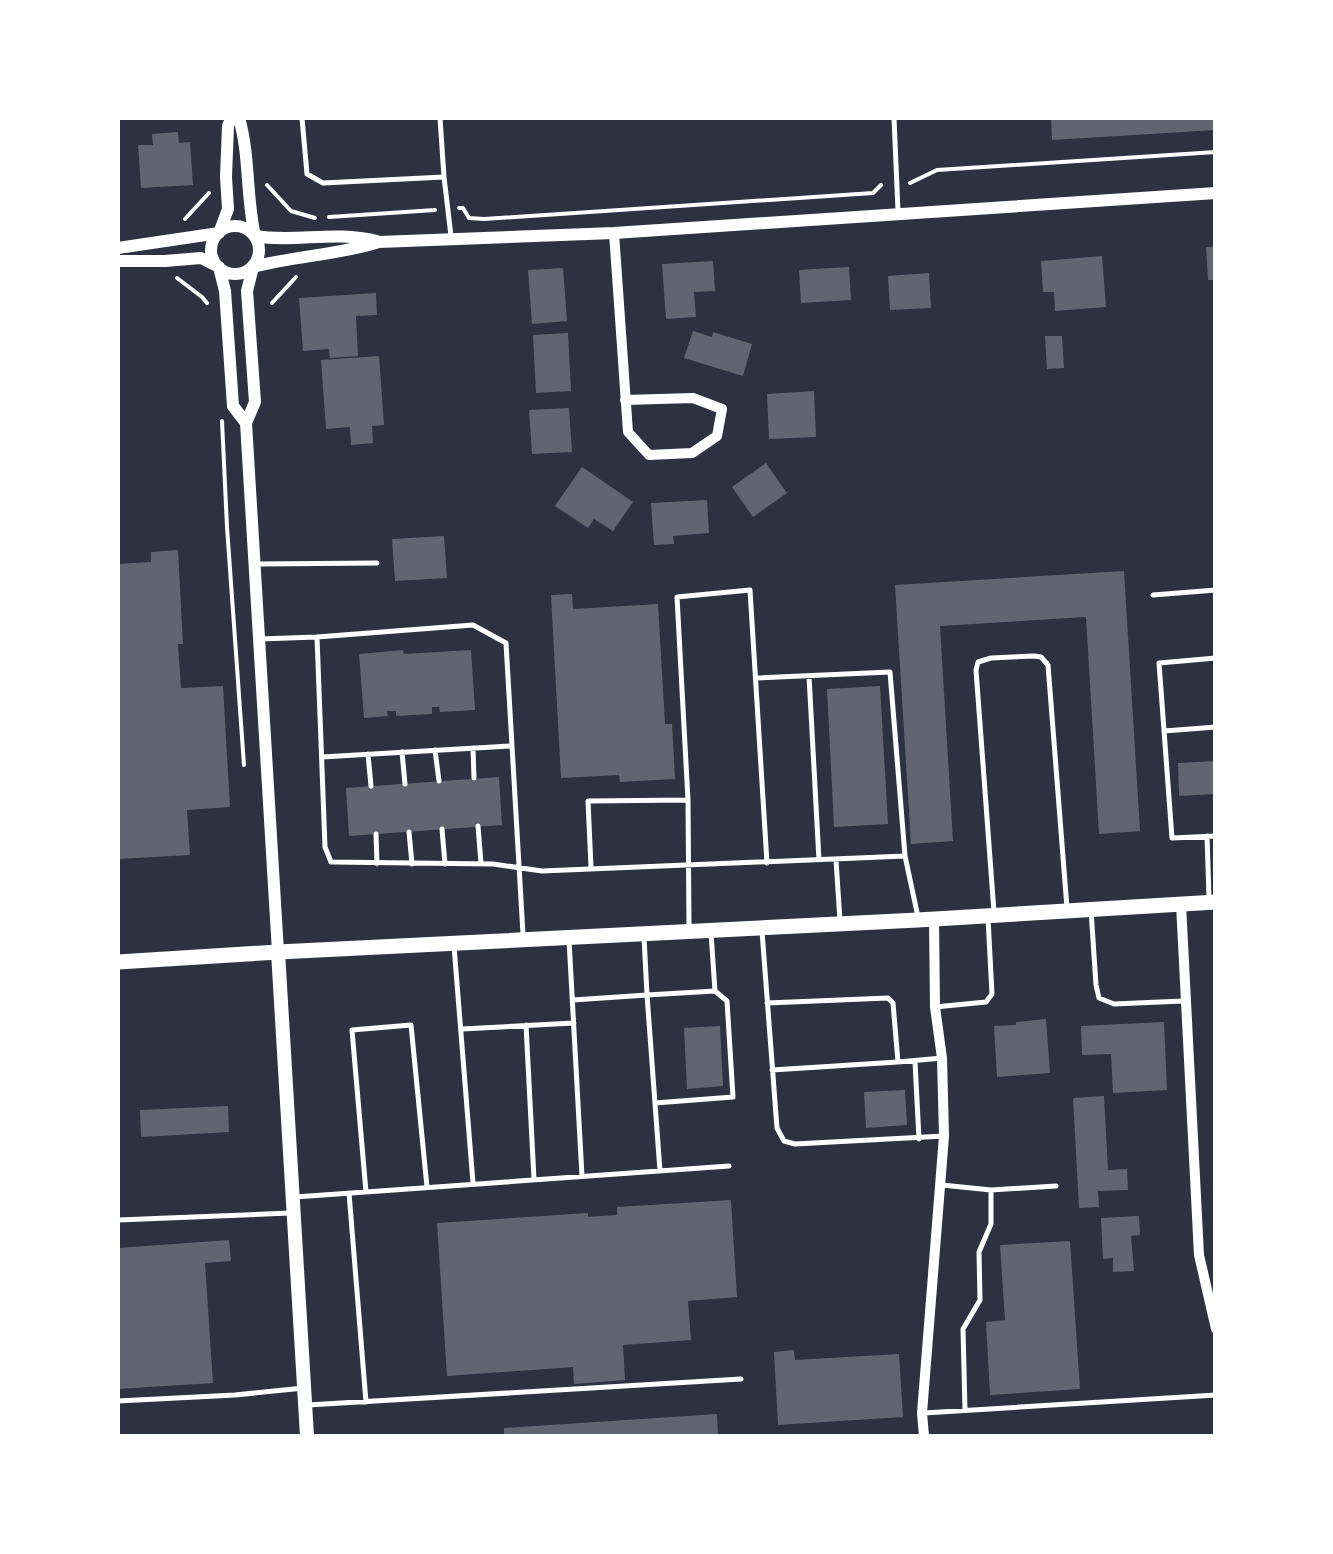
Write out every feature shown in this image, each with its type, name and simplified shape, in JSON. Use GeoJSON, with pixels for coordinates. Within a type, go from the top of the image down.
{"type":"FeatureCollection","features":[{"type":"Feature","properties":{"kind":"main road"},"geometry":{"type":"LineString","coordinates":[[118,962],[1213,902]]}},
{"type":"Feature","properties":{"kind":"main road"},"geometry":{"type":"LineString","coordinates":[[278,952],[306,1436]]}},
{"type":"Feature","properties":{"kind":"street"},"geometry":{"type":"LineString","coordinates":[[231,118],[227,143],[228,209],[212,254],[225,291],[232,406],[246,423]]}},
{"type":"Feature","properties":{"kind":"street"},"geometry":{"type":"LineString","coordinates":[[238,118],[249,212],[259,252],[247,290],[255,402],[246,423],[278,952]]}},
{"type":"Feature","properties":{"kind":"street"},"geometry":{"type":"LineString","coordinates":[[118,248],[218,233],[233,226],[273,239],[355,236],[379,242],[452,240],[1216,194]]}},
{"type":"Feature","properties":{"kind":"street"},"geometry":{"type":"LineString","coordinates":[[614,233],[628,432],[649,455],[692,454],[716,436],[722,409],[693,398],[626,400]]}},
{"type":"Feature","properties":{"kind":"street"},"geometry":{"type":"LineString","coordinates":[[118,261],[200,258],[232,274],[280,260],[379,242]]}},
{"type":"Feature","properties":{"kind":"street"},"geometry":{"type":"LineString","coordinates":[[1181,904],[1200,1255],[1215,1322]]}},
{"type":"Feature","properties":{"kind":"street"},"geometry":{"type":"LineString","coordinates":[[924,1436],[922,1413],[944,1136],[942,1058],[926,920]]}},
{"type":"Feature","properties":{"kind":"lane"},"geometry":{"type":"LineString","coordinates":[[302,118],[307,174],[323,183],[444,177]]}},
{"type":"Feature","properties":{"kind":"lane"},"geometry":{"type":"LineString","coordinates":[[440,118],[452,240]]}},
{"type":"Feature","properties":{"kind":"lane"},"geometry":{"type":"LineString","coordinates":[[894,118],[898,214]]}},
{"type":"Feature","properties":{"kind":"lane"},"geometry":{"type":"LineString","coordinates":[[254,564],[377,563]]}},
{"type":"Feature","properties":{"kind":"lane"},"geometry":{"type":"LineString","coordinates":[[689,932],[688,800],[677,597],[750,590],[767,863]]}},
{"type":"Feature","properties":{"kind":"lane"},"geometry":{"type":"LineString","coordinates":[[1153,595],[1216,590]]}},
{"type":"Feature","properties":{"kind":"lane"},"geometry":{"type":"LineString","coordinates":[[259,639],[473,625],[506,644],[523,940]]}},
{"type":"Feature","properties":{"kind":"lane"},"geometry":{"type":"LineString","coordinates":[[317,637],[325,847],[331,862],[481,864],[542,871],[905,856]]}},
{"type":"Feature","properties":{"kind":"lane"},"geometry":{"type":"LineString","coordinates":[[935,1006],[986,1002],[992,994],[976,670],[978,662],[990,658],[1034,656],[1048,665],[1067,911]]}},
{"type":"Feature","properties":{"kind":"lane"},"geometry":{"type":"LineString","coordinates":[[1216,658],[1159,663],[1172,838],[1216,836]]}},
{"type":"Feature","properties":{"kind":"lane"},"geometry":{"type":"LineString","coordinates":[[756,678],[890,672],[905,856],[926,920]]}},
{"type":"Feature","properties":{"kind":"lane"},"geometry":{"type":"LineString","coordinates":[[809,676],[819,860]]}},
{"type":"Feature","properties":{"kind":"lane"},"geometry":{"type":"LineString","coordinates":[[1164,731],[1216,727]]}},
{"type":"Feature","properties":{"kind":"lane"},"geometry":{"type":"LineString","coordinates":[[322,757],[511,746]]}},
{"type":"Feature","properties":{"kind":"lane"},"geometry":{"type":"LineString","coordinates":[[473,748],[474,778]]}},
{"type":"Feature","properties":{"kind":"lane"},"geometry":{"type":"LineString","coordinates":[[435,750],[439,781]]}},
{"type":"Feature","properties":{"kind":"lane"},"geometry":{"type":"LineString","coordinates":[[402,752],[405,784]]}},
{"type":"Feature","properties":{"kind":"lane"},"geometry":{"type":"LineString","coordinates":[[368,754],[371,786]]}},
{"type":"Feature","properties":{"kind":"lane"},"geometry":{"type":"LineString","coordinates":[[591,868],[588,800],[688,800]]}},
{"type":"Feature","properties":{"kind":"lane"},"geometry":{"type":"LineString","coordinates":[[478,826],[481,864]]}},
{"type":"Feature","properties":{"kind":"lane"},"geometry":{"type":"LineString","coordinates":[[442,829],[445,864]]}},
{"type":"Feature","properties":{"kind":"lane"},"geometry":{"type":"LineString","coordinates":[[409,832],[412,864]]}},
{"type":"Feature","properties":{"kind":"lane"},"geometry":{"type":"LineString","coordinates":[[376,834],[377,864]]}},
{"type":"Feature","properties":{"kind":"lane"},"geometry":{"type":"LineString","coordinates":[[1207,836],[1213,902]]}},
{"type":"Feature","properties":{"kind":"lane"},"geometry":{"type":"LineString","coordinates":[[836,860],[840,924]]}},
{"type":"Feature","properties":{"kind":"lane"},"geometry":{"type":"LineString","coordinates":[[1091,910],[1099,998],[1114,1004],[1186,1001]]}},
{"type":"Feature","properties":{"kind":"lane"},"geometry":{"type":"LineString","coordinates":[[762,928],[776,1128],[784,1140],[796,1144],[944,1136]]}},
{"type":"Feature","properties":{"kind":"lane"},"geometry":{"type":"LineString","coordinates":[[655,1103],[733,1098],[727,1002],[715,991],[711,930]]}},
{"type":"Feature","properties":{"kind":"lane"},"geometry":{"type":"LineString","coordinates":[[644,934],[660,1170]]}},
{"type":"Feature","properties":{"kind":"lane"},"geometry":{"type":"LineString","coordinates":[[569,937],[582,1176]]}},
{"type":"Feature","properties":{"kind":"lane"},"geometry":{"type":"LineString","coordinates":[[454,943],[473,1183]]}},
{"type":"Feature","properties":{"kind":"lane"},"geometry":{"type":"LineString","coordinates":[[572,1000],[715,991]]}},
{"type":"Feature","properties":{"kind":"lane"},"geometry":{"type":"LineString","coordinates":[[768,1003],[888,998],[893,1004],[898,1062]]}},
{"type":"Feature","properties":{"kind":"lane"},"geometry":{"type":"LineString","coordinates":[[461,1029],[574,1023]]}},
{"type":"Feature","properties":{"kind":"lane"},"geometry":{"type":"LineString","coordinates":[[366,1192],[352,1030],[411,1025],[427,1187]]}},
{"type":"Feature","properties":{"kind":"lane"},"geometry":{"type":"LineString","coordinates":[[526,1026],[534,1179]]}},
{"type":"Feature","properties":{"kind":"lane"},"geometry":{"type":"LineString","coordinates":[[772,1070],[942,1058]]}},
{"type":"Feature","properties":{"kind":"lane"},"geometry":{"type":"LineString","coordinates":[[915,1061],[920,1139]]}},
{"type":"Feature","properties":{"kind":"lane"},"geometry":{"type":"LineString","coordinates":[[118,1220],[293,1205],[350,1193],[728,1166]]}},
{"type":"Feature","properties":{"kind":"lane"},"geometry":{"type":"LineString","coordinates":[[940,1185],[991,1190],[1056,1186]]}},
{"type":"Feature","properties":{"kind":"lane"},"geometry":{"type":"LineString","coordinates":[[965,1410],[963,1328],[980,1300],[979,1252],[992,1224],[991,1190]]}},
{"type":"Feature","properties":{"kind":"lane"},"geometry":{"type":"LineString","coordinates":[[350,1193],[366,1402]]}},
{"type":"Feature","properties":{"kind":"lane"},"geometry":{"type":"LineString","coordinates":[[305,1405],[741,1379]]}},
{"type":"Feature","properties":{"kind":"lane"},"geometry":{"type":"LineString","coordinates":[[118,1402],[304,1388]]}},
{"type":"Feature","properties":{"kind":"lane"},"geometry":{"type":"LineString","coordinates":[[922,1413],[1216,1396]]}},
{"type":"Feature","properties":{"kind":"path"},"geometry":{"type":"LineString","coordinates":[[911,183],[937,170],[1216,152]]}},
{"type":"Feature","properties":{"kind":"path"},"geometry":{"type":"LineString","coordinates":[[174,225],[188,218],[209,192],[209,185]]}},
{"type":"Feature","properties":{"kind":"path"},"geometry":{"type":"LineString","coordinates":[[268,185],[291,211],[317,218],[462,208],[469,218],[484,219],[874,193],[881,185]]}},
{"type":"Feature","properties":{"kind":"path"},"geometry":{"type":"LineString","coordinates":[[272,303],[298,275]]}},
{"type":"Feature","properties":{"kind":"path"},"geometry":{"type":"LineString","coordinates":[[164,278],[180,278],[202,296],[211,310]]}},
{"type":"Feature","properties":{"kind":"path"},"geometry":{"type":"LineString","coordinates":[[220,406],[244,766]]}},
{"type":"Feature","properties":{"kind":"building"},"geometry":{"type":"Polygon","coordinates":[[[1051,118],[1216,118],[1216,130],[1052,140],[1051,118]]]}},
{"type":"Feature","properties":{"kind":"building"},"geometry":{"type":"Polygon","coordinates":[[[178,132],[179,143],[190,142],[193,185],[141,188],[138,145],[153,145],[152,134],[178,132]]]}},
{"type":"Feature","properties":{"kind":"building"},"geometry":{"type":"Polygon","coordinates":[[[1206,247],[1216,247],[1216,280],[1208,280],[1206,247]]]}},
{"type":"Feature","properties":{"kind":"building"},"geometry":{"type":"Polygon","coordinates":[[[1102,256],[1106,307],[1055,311],[1054,292],[1043,292],[1041,261],[1102,256]]]}},
{"type":"Feature","properties":{"kind":"building"},"geometry":{"type":"Polygon","coordinates":[[[713,261],[715,291],[694,292],[696,317],[666,319],[662,264],[713,261]]]}},
{"type":"Feature","properties":{"kind":"building"},"geometry":{"type":"Polygon","coordinates":[[[849,267],[851,300],[801,303],[799,270],[849,267]]]}},
{"type":"Feature","properties":{"kind":"building"},"geometry":{"type":"Polygon","coordinates":[[[563,268],[567,321],[532,324],[528,270],[563,268]]]}},
{"type":"Feature","properties":{"kind":"building"},"geometry":{"type":"Polygon","coordinates":[[[929,273],[931,308],[890,310],[888,276],[929,273]]]}},
{"type":"Feature","properties":{"kind":"building"},"geometry":{"type":"Polygon","coordinates":[[[376,293],[377,315],[356,316],[358,356],[330,358],[329,349],[303,351],[299,298],[376,293]]]}},
{"type":"Feature","properties":{"kind":"building"},"geometry":{"type":"Polygon","coordinates":[[[693,331],[712,337],[713,332],[752,344],[743,376],[684,358],[693,331]]]}},
{"type":"Feature","properties":{"kind":"building"},"geometry":{"type":"Polygon","coordinates":[[[568,333],[571,391],[536,393],[533,335],[568,333]]]}},
{"type":"Feature","properties":{"kind":"building"},"geometry":{"type":"Polygon","coordinates":[[[1045,336],[1062,336],[1064,368],[1047,369],[1045,336]]]}},
{"type":"Feature","properties":{"kind":"building"},"geometry":{"type":"Polygon","coordinates":[[[379,356],[384,425],[372,426],[373,443],[351,445],[350,427],[326,429],[321,360],[379,356]]]}},
{"type":"Feature","properties":{"kind":"building"},"geometry":{"type":"Polygon","coordinates":[[[814,391],[816,437],[769,439],[767,394],[814,391]]]}},
{"type":"Feature","properties":{"kind":"building"},"geometry":{"type":"Polygon","coordinates":[[[569,408],[572,452],[532,454],[529,410],[569,408]]]}},
{"type":"Feature","properties":{"kind":"building"},"geometry":{"type":"Polygon","coordinates":[[[766,463],[787,493],[753,517],[732,487],[766,463]]]}},
{"type":"Feature","properties":{"kind":"building"},"geometry":{"type":"Polygon","coordinates":[[[582,467],[633,502],[613,531],[594,519],[588,528],[555,506],[582,467]]]}},
{"type":"Feature","properties":{"kind":"building"},"geometry":{"type":"Polygon","coordinates":[[[707,500],[709,533],[673,536],[674,544],[654,545],[651,503],[707,500]]]}},
{"type":"Feature","properties":{"kind":"building"},"geometry":{"type":"Polygon","coordinates":[[[444,536],[447,578],[395,581],[392,539],[444,536]]]}},
{"type":"Feature","properties":{"kind":"building"},"geometry":{"type":"Polygon","coordinates":[[[178,550],[181,688],[223,686],[230,807],[187,810],[190,855],[118,859],[118,564],[151,562],[151,552],[178,550]]]}},
{"type":"Feature","properties":{"kind":"building"},"geometry":{"type":"Polygon","coordinates":[[[1124,571],[1140,831],[1099,834],[1086,617],[940,626],[953,841],[911,844],[895,585],[1124,571]]]}},
{"type":"Feature","properties":{"kind":"building"},"geometry":{"type":"Polygon","coordinates":[[[572,594],[573,609],[658,604],[665,724],[672,724],[675,779],[620,782],[619,775],[561,778],[551,595],[572,594]]]}},
{"type":"Feature","properties":{"kind":"building"},"geometry":{"type":"Polygon","coordinates":[[[403,650],[404,654],[471,650],[475,710],[440,712],[439,707],[432,707],[432,714],[396,716],[396,711],[387,711],[388,716],[364,718],[359,654],[403,650]]]}},
{"type":"Feature","properties":{"kind":"building"},"geometry":{"type":"Polygon","coordinates":[[[880,686],[888,824],[834,827],[827,689],[880,686]]]}},
{"type":"Feature","properties":{"kind":"building"},"geometry":{"type":"Polygon","coordinates":[[[1216,761],[1216,794],[1179,796],[1178,763],[1216,761]]]}},
{"type":"Feature","properties":{"kind":"building"},"geometry":{"type":"Polygon","coordinates":[[[499,777],[502,825],[349,836],[346,788],[499,777]]]}},
{"type":"Feature","properties":{"kind":"building"},"geometry":{"type":"Polygon","coordinates":[[[1046,1019],[1050,1073],[997,1077],[994,1026],[1046,1019]]]}},
{"type":"Feature","properties":{"kind":"building"},"geometry":{"type":"Polygon","coordinates":[[[1164,1022],[1167,1090],[1113,1093],[1111,1054],[1082,1055],[1081,1026],[1164,1022]]]}},
{"type":"Feature","properties":{"kind":"building"},"geometry":{"type":"Polygon","coordinates":[[[720,1026],[723,1086],[687,1089],[684,1028],[720,1026]]]}},
{"type":"Feature","properties":{"kind":"building"},"geometry":{"type":"Polygon","coordinates":[[[905,1090],[907,1125],[866,1128],[864,1092],[905,1090]]]}},
{"type":"Feature","properties":{"kind":"building"},"geometry":{"type":"Polygon","coordinates":[[[1104,1096],[1108,1170],[1127,1169],[1128,1190],[1098,1191],[1099,1207],[1079,1208],[1073,1098],[1104,1096]]]}},
{"type":"Feature","properties":{"kind":"building"},"geometry":{"type":"Polygon","coordinates":[[[228,1106],[229,1132],[141,1137],[140,1110],[228,1106]]]}},
{"type":"Feature","properties":{"kind":"building"},"geometry":{"type":"Polygon","coordinates":[[[731,1200],[737,1297],[688,1301],[691,1340],[623,1345],[625,1380],[574,1384],[573,1367],[447,1376],[437,1223],[588,1213],[588,1217],[617,1215],[617,1207],[731,1200]]]}},
{"type":"Feature","properties":{"kind":"building"},"geometry":{"type":"Polygon","coordinates":[[[1139,1216],[1140,1235],[1131,1236],[1134,1271],[1113,1272],[1113,1258],[1103,1259],[1101,1218],[1139,1216]]]}},
{"type":"Feature","properties":{"kind":"building"},"geometry":{"type":"Polygon","coordinates":[[[229,1240],[231,1261],[205,1263],[213,1383],[118,1389],[118,1248],[229,1240]]]}},
{"type":"Feature","properties":{"kind":"building"},"geometry":{"type":"Polygon","coordinates":[[[1070,1241],[1080,1389],[990,1395],[986,1322],[1005,1320],[1000,1245],[1070,1241]]]}},
{"type":"Feature","properties":{"kind":"building"},"geometry":{"type":"Polygon","coordinates":[[[794,1350],[795,1360],[899,1354],[903,1417],[778,1425],[774,1352],[794,1350]]]}},
{"type":"Feature","properties":{"kind":"building"},"geometry":{"type":"Polygon","coordinates":[[[717,1414],[718,1436],[504,1436],[504,1428],[717,1414]]]}}]}
